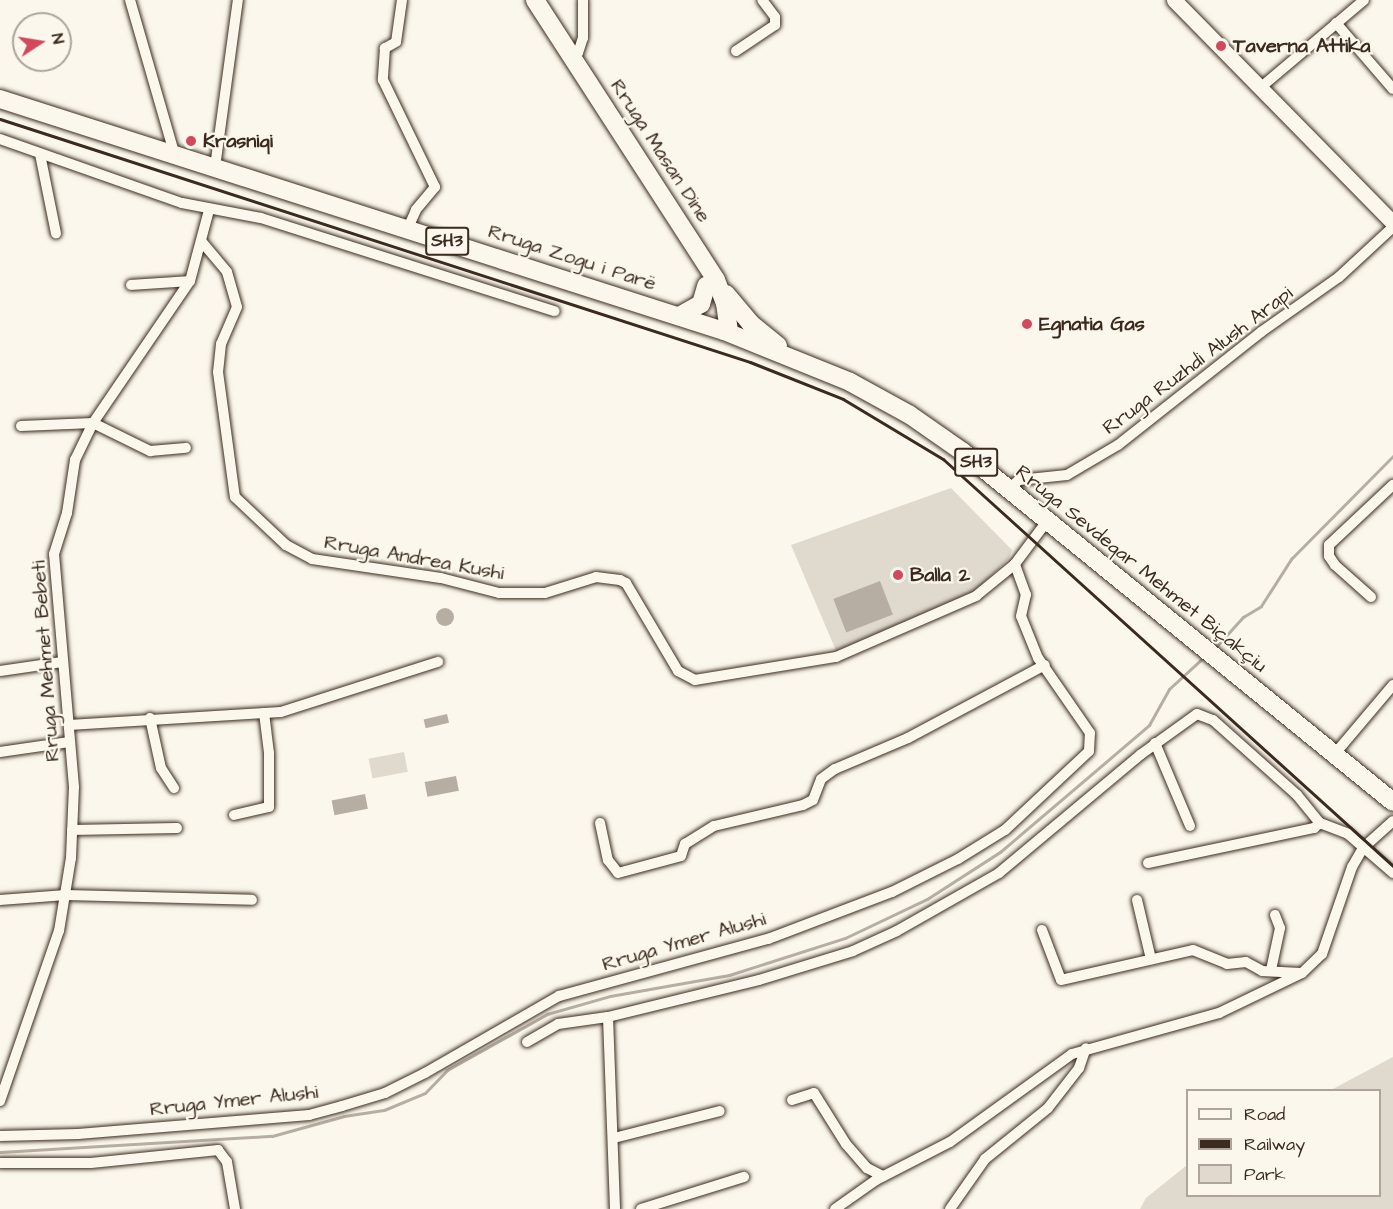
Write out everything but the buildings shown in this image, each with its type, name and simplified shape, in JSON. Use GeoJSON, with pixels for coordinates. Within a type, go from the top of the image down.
{"type":"FeatureCollection","features":[{"type":"Feature","properties":{"kind":"main road","name":"Rruga Masan Dine"},"geometry":{"type":"LineString","coordinates":[[522,0],[711,283]]}},
{"type":"Feature","properties":{"kind":"main road","name":"Rruga Masan Dine"},"geometry":{"type":"LineString","coordinates":[[535,0],[711,283],[724,331]]}},
{"type":"Feature","properties":{"kind":"main road"},"geometry":{"type":"LineString","coordinates":[[1174,0],[1393,225]]}},
{"type":"Feature","properties":{"kind":"main road","name":"Rruga Zogu i Parë"},"geometry":{"type":"LineString","coordinates":[[0,99],[724,331]]}},
{"type":"Feature","properties":{"kind":"main road"},"geometry":{"type":"LineString","coordinates":[[679,316],[701,304],[711,283],[741,314],[786,354]]}},
{"type":"Feature","properties":{"kind":"main road","name":"Rruga Sevdeqar Mehmet Biçakçiu"},"geometry":{"type":"LineString","coordinates":[[724,331],[786,354],[850,382],[910,415],[1008,489],[1333,756],[1393,802]]}},
{"type":"Feature","properties":{"kind":"street"},"geometry":{"type":"LineString","coordinates":[[130,0],[175,156]]}},
{"type":"Feature","properties":{"kind":"street"},"geometry":{"type":"LineString","coordinates":[[215,167],[238,0]]}},
{"type":"Feature","properties":{"kind":"street"},"geometry":{"type":"LineString","coordinates":[[402,0],[396,42],[385,48],[383,80],[435,187],[416,210],[408,228]]}},
{"type":"Feature","properties":{"kind":"street"},"geometry":{"type":"LineString","coordinates":[[572,57],[578,53],[584,38],[583,0]]}},
{"type":"Feature","properties":{"kind":"street"},"geometry":{"type":"LineString","coordinates":[[736,51],[775,25],[775,17],[762,0]]}},
{"type":"Feature","properties":{"kind":"street"},"geometry":{"type":"LineString","coordinates":[[1260,88],[1364,0]]}},
{"type":"Feature","properties":{"kind":"street"},"geometry":{"type":"LineString","coordinates":[[1336,23],[1393,89]]}},
{"type":"Feature","properties":{"kind":"street"},"geometry":{"type":"LineString","coordinates":[[2,142],[209,210],[261,218],[555,311]]}},
{"type":"Feature","properties":{"kind":"street"},"geometry":{"type":"LineString","coordinates":[[40,154],[56,233]]}},
{"type":"Feature","properties":{"kind":"street","name":"Rruga Mehmet Bebeti"},"geometry":{"type":"LineString","coordinates":[[0,1101],[40,992],[66,895],[74,787],[54,554],[67,513],[75,460],[93,423],[190,281],[209,210]]}},
{"type":"Feature","properties":{"kind":"street","name":"Rruga Ruzhdi Alush Arapi"},"geometry":{"type":"LineString","coordinates":[[1008,489],[1023,479],[1067,475],[1118,445],[1261,332],[1339,277],[1393,225]]}},
{"type":"Feature","properties":{"kind":"street","name":"Rruga Andrea Kushi"},"geometry":{"type":"LineString","coordinates":[[202,242],[227,272],[237,307],[221,344],[218,372],[235,497],[286,545],[312,559],[441,578],[499,593],[545,593],[596,577],[620,580],[626,583],[678,671],[695,680],[836,657],[976,596],[1015,564]]}},
{"type":"Feature","properties":{"kind":"street"},"geometry":{"type":"LineString","coordinates":[[131,285],[190,281]]}},
{"type":"Feature","properties":{"kind":"street"},"geometry":{"type":"LineString","coordinates":[[21,426],[93,423],[150,451],[186,448]]}},
{"type":"Feature","properties":{"kind":"street"},"geometry":{"type":"LineString","coordinates":[[1371,597],[1335,565],[1329,556],[1329,545],[1393,485]]}},
{"type":"Feature","properties":{"kind":"street"},"geometry":{"type":"LineString","coordinates":[[1015,564],[1047,521]]}},
{"type":"Feature","properties":{"kind":"street","name":"Rruga Ymer Alushi"},"geometry":{"type":"LineString","coordinates":[[0,1136],[78,1134],[309,1115],[385,1093],[559,996],[768,939],[892,892],[1005,830],[1089,752],[1089,733],[1027,638],[1021,616],[1026,595],[1015,564]]}},
{"type":"Feature","properties":{"kind":"street"},"geometry":{"type":"LineString","coordinates":[[0,671],[62,662]]}},
{"type":"Feature","properties":{"kind":"street"},"geometry":{"type":"LineString","coordinates":[[69,725],[296,709],[438,662]]}},
{"type":"Feature","properties":{"kind":"street"},"geometry":{"type":"LineString","coordinates":[[600,823],[608,860],[618,873],[681,856],[685,844],[714,826],[803,805],[813,800],[821,778],[835,769],[908,738],[1045,665]]}},
{"type":"Feature","properties":{"kind":"street"},"geometry":{"type":"LineString","coordinates":[[1333,756],[1393,685]]}},
{"type":"Feature","properties":{"kind":"street"},"geometry":{"type":"LineString","coordinates":[[234,815],[269,807],[269,753],[264,713]]}},
{"type":"Feature","properties":{"kind":"street"},"geometry":{"type":"LineString","coordinates":[[527,1042],[558,1024],[608,1017],[759,980],[853,951],[931,915],[999,873],[1155,743],[1190,718],[1206,714],[1297,795],[1320,823],[1348,834],[1393,873]]}},
{"type":"Feature","properties":{"kind":"street"},"geometry":{"type":"LineString","coordinates":[[150,718],[161,768],[174,788]]}},
{"type":"Feature","properties":{"kind":"street"},"geometry":{"type":"LineString","coordinates":[[0,752],[69,742]]}},
{"type":"Feature","properties":{"kind":"street"},"geometry":{"type":"LineString","coordinates":[[1155,743],[1190,826]]}},
{"type":"Feature","properties":{"kind":"street"},"geometry":{"type":"LineString","coordinates":[[835,1209],[883,1176],[950,1142],[1055,1065],[1086,1048],[1219,1013],[1302,973],[1322,954],[1352,867],[1362,848],[1393,821]]}},
{"type":"Feature","properties":{"kind":"street"},"geometry":{"type":"LineString","coordinates":[[1148,863],[1314,828],[1320,823]]}},
{"type":"Feature","properties":{"kind":"street"},"geometry":{"type":"LineString","coordinates":[[72,830],[177,828]]}},
{"type":"Feature","properties":{"kind":"street"},"geometry":{"type":"LineString","coordinates":[[0,900],[66,895],[252,900]]}},
{"type":"Feature","properties":{"kind":"street"},"geometry":{"type":"LineString","coordinates":[[1137,900],[1151,960]]}},
{"type":"Feature","properties":{"kind":"street"},"geometry":{"type":"LineString","coordinates":[[1271,970],[1280,928],[1275,915]]}},
{"type":"Feature","properties":{"kind":"street"},"geometry":{"type":"LineString","coordinates":[[1042,930],[1061,980],[1192,950],[1227,963],[1246,962],[1262,971],[1302,973]]}},
{"type":"Feature","properties":{"kind":"street"},"geometry":{"type":"LineString","coordinates":[[608,1017],[615,1209]]}},
{"type":"Feature","properties":{"kind":"street"},"geometry":{"type":"LineString","coordinates":[[950,1209],[985,1159],[1048,1108],[1079,1068],[1086,1048]]}},
{"type":"Feature","properties":{"kind":"street"},"geometry":{"type":"LineString","coordinates":[[792,1100],[814,1093],[846,1144],[867,1168],[883,1176]]}},
{"type":"Feature","properties":{"kind":"street"},"geometry":{"type":"LineString","coordinates":[[614,1138],[720,1111]]}},
{"type":"Feature","properties":{"kind":"street"},"geometry":{"type":"LineString","coordinates":[[0,1163],[91,1163],[218,1150],[227,1162],[235,1209]]}},
{"type":"Feature","properties":{"kind":"street"},"geometry":{"type":"LineString","coordinates":[[640,1209],[744,1177]]}},
{"type":"Feature","properties":{"kind":"green space","name":"Balla 2"},"geometry":{"type":"Polygon","coordinates":[[[951,488],[1012,550],[1009,558],[975,592],[837,653],[791,545],[951,488]]]}},
{"type":"Feature","properties":{"kind":"green space"},"geometry":{"type":"Polygon","coordinates":[[[404,752],[408,772],[372,779],[369,759],[404,752]]]}},
{"type":"Feature","properties":{"kind":"green space"},"geometry":{"type":"Polygon","coordinates":[[[1393,1057],[1393,1209],[1140,1209],[1146,1198],[1186,1166],[1186,1197],[1381,1197],[1381,1089],[1333,1089],[1393,1057]]]}},
{"type":"Feature","properties":{"kind":"shaded area"},"geometry":{"type":"Polygon","coordinates":[[[880,581],[893,615],[846,633],[833,599],[880,581]]]}},
{"type":"Feature","properties":{"kind":"shaded area"},"geometry":{"type":"Polygon","coordinates":[[[445,608],[451,611],[454,617],[451,623],[445,626],[439,623],[436,617],[439,611],[445,608]]]}},
{"type":"Feature","properties":{"kind":"shaded area"},"geometry":{"type":"Polygon","coordinates":[[[447,714],[449,723],[426,728],[424,719],[447,714]]]}},
{"type":"Feature","properties":{"kind":"shaded area"},"geometry":{"type":"Polygon","coordinates":[[[456,776],[459,791],[427,797],[425,782],[456,776]]]}},
{"type":"Feature","properties":{"kind":"shaded area"},"geometry":{"type":"Polygon","coordinates":[[[365,794],[368,809],[334,815],[332,800],[365,794]]]}},
{"type":"Feature","properties":{"kind":"waterway"},"geometry":{"type":"LineString","coordinates":[[1215,648],[1243,617],[1261,606],[1291,559],[1393,456]]}},
{"type":"Feature","properties":{"kind":"waterway"},"geometry":{"type":"LineString","coordinates":[[0,1152],[272,1136],[344,1116],[384,1110],[425,1093],[447,1070],[547,1014],[610,996],[729,975],[845,938],[927,899],[1000,852],[1149,725],[1169,689],[1205,656]]}},
{"type":"Feature","properties":{"kind":"railway"},"geometry":{"type":"LineString","coordinates":[[0,119],[750,362],[843,399],[943,459],[1393,866]]}},
{"type":"Feature","properties":{"kind":"place","name":"Taverna Attika"},"geometry":{"type":"Point","coordinates":[1221,46]}},
{"type":"Feature","properties":{"kind":"place","name":"Krasniqi"},"geometry":{"type":"Point","coordinates":[191,141]}},
{"type":"Feature","properties":{"kind":"place","name":"Egnatia Gas"},"geometry":{"type":"Point","coordinates":[1027,324]}},
{"type":"Feature","properties":{"kind":"place","name":"Balla 2"},"geometry":{"type":"Point","coordinates":[898,575]}}]}
